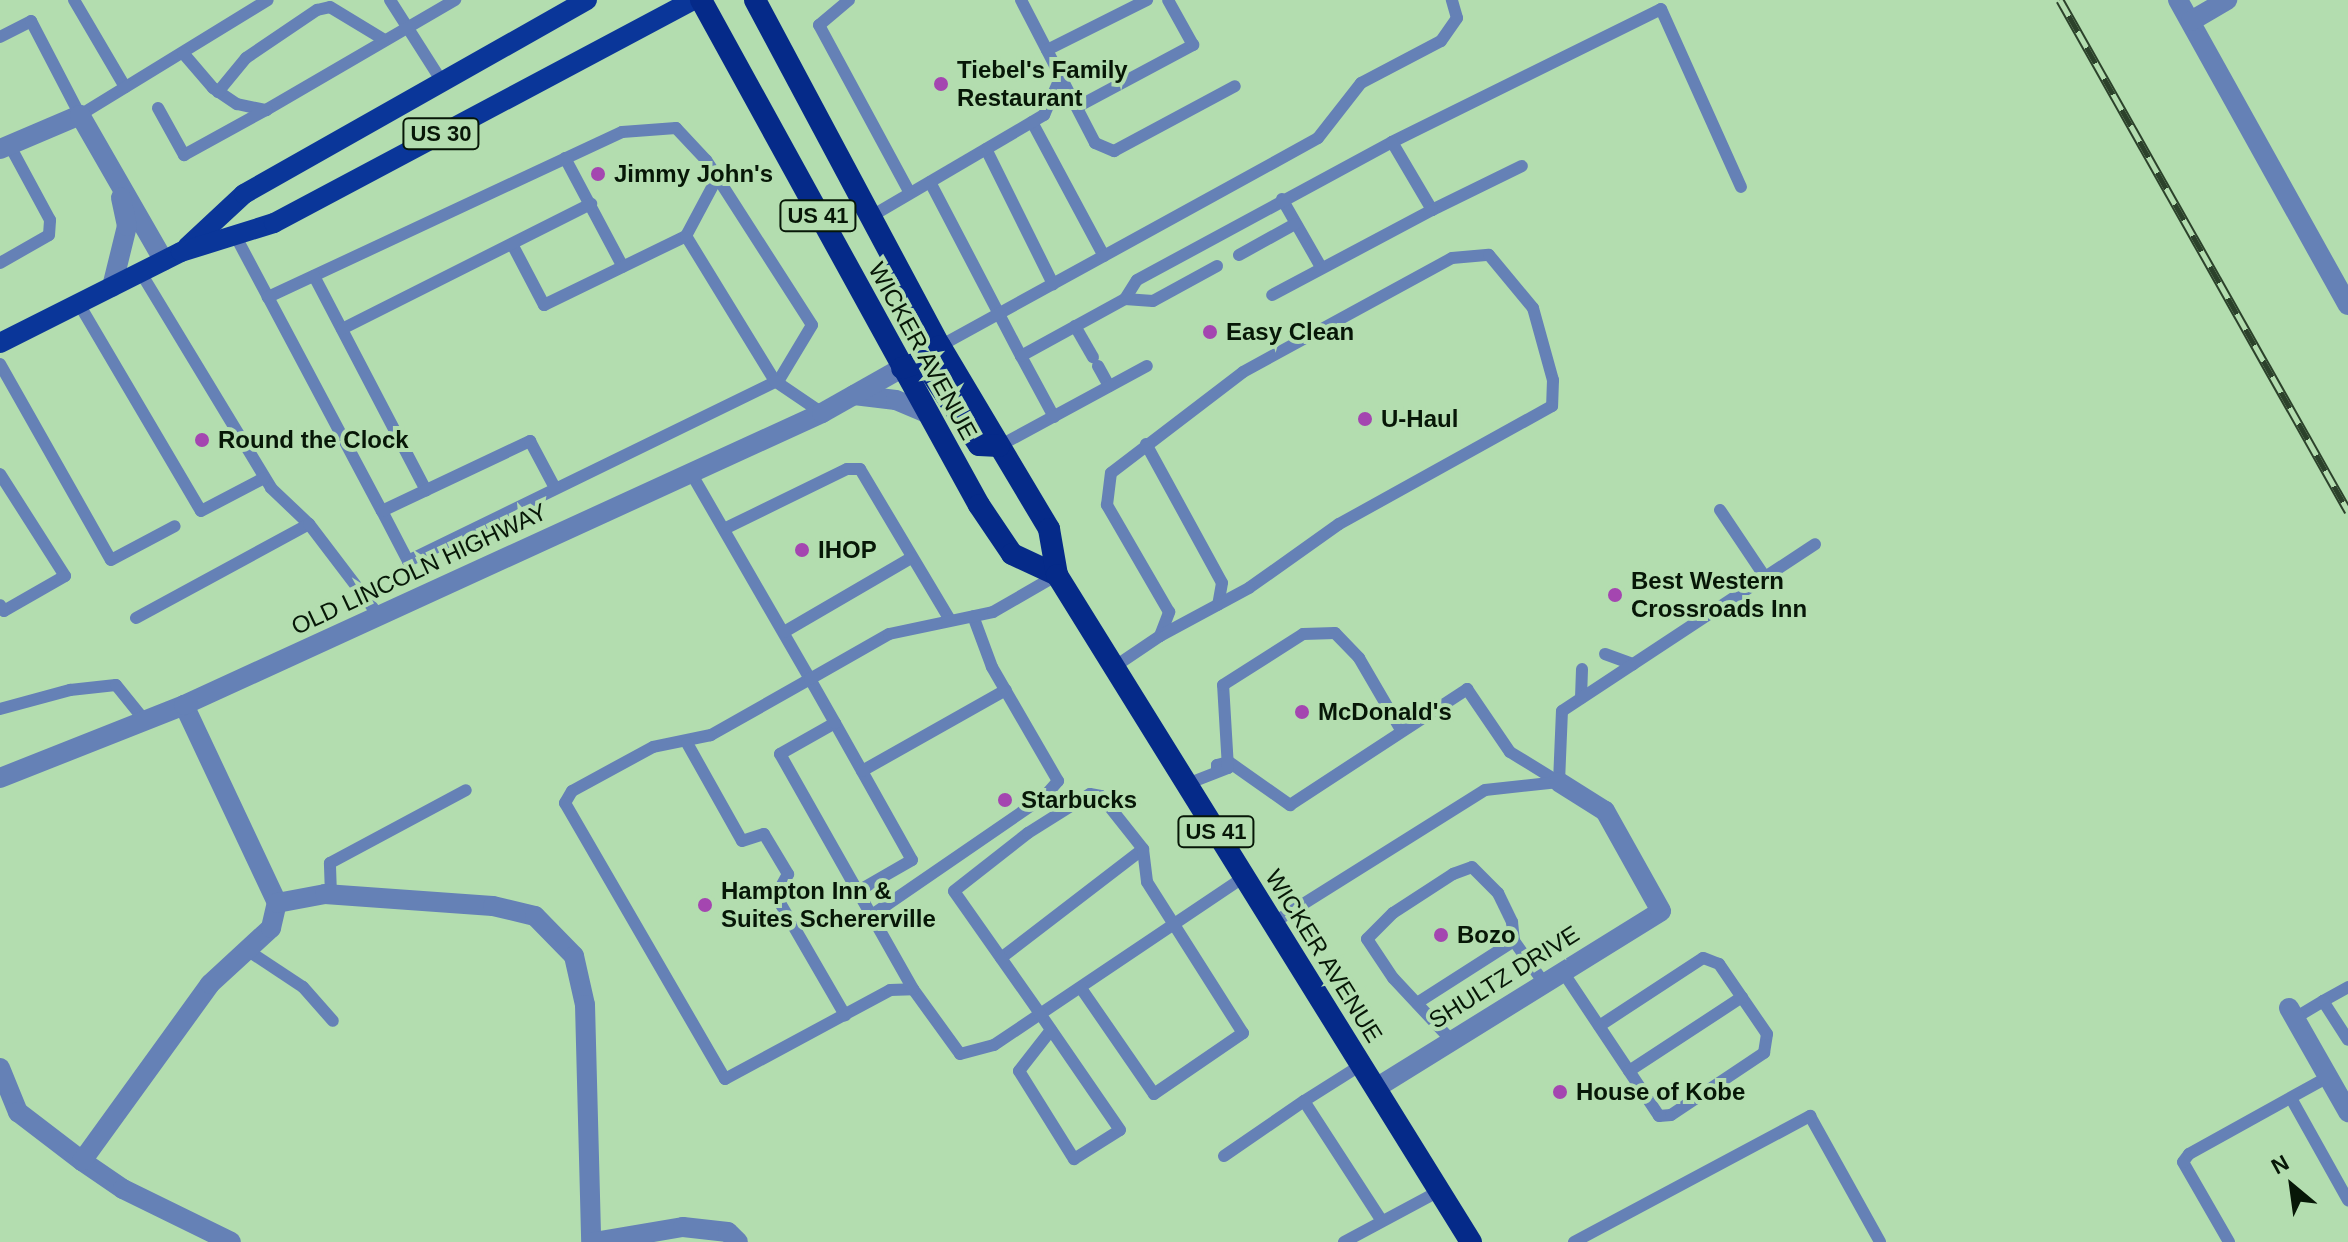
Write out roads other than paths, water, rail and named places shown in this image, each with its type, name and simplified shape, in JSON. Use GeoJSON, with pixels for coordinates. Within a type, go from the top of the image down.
{"type":"FeatureCollection","features":[{"type":"Feature","properties":{"kind":"highway","name":"WICKER AVENUE"},"geometry":{"type":"LineString","coordinates":[[701,0],[902,368],[1012,554],[1057,575]]}},
{"type":"Feature","properties":{"kind":"highway","name":"WICKER AVENUE"},"geometry":{"type":"LineString","coordinates":[[755,0],[940,346],[1049,529],[1057,575],[1439,1191],[1461,1239]]}},
{"type":"Feature","properties":{"kind":"highway"},"geometry":{"type":"LineString","coordinates":[[902,368],[923,361],[979,445],[999,446]]}},
{"type":"Feature","properties":{"kind":"main road","name":"US 30"},"geometry":{"type":"LineString","coordinates":[[173,257],[244,194],[587,0]]}},
{"type":"Feature","properties":{"kind":"main road","name":"US 30"},"geometry":{"type":"LineString","coordinates":[[0,343],[173,257],[274,223],[694,0]]}},
{"type":"Feature","properties":{"kind":"street"},"geometry":{"type":"LineString","coordinates":[[2178,0],[2348,305]]}},
{"type":"Feature","properties":{"kind":"street"},"geometry":{"type":"LineString","coordinates":[[2191,21],[2227,0]]}},
{"type":"Feature","properties":{"kind":"street"},"geometry":{"type":"LineString","coordinates":[[5,148],[80,115],[117,178],[173,257]]}},
{"type":"Feature","properties":{"kind":"street"},"geometry":{"type":"LineString","coordinates":[[112,287],[127,226],[117,178]]}},
{"type":"Feature","properties":{"kind":"street","name":"OLD LINCOLN HIGHWAY"},"geometry":{"type":"LineString","coordinates":[[0,778],[184,705],[822,413],[902,368]]}},
{"type":"Feature","properties":{"kind":"street"},"geometry":{"type":"LineString","coordinates":[[854,395],[896,400],[929,414]]}},
{"type":"Feature","properties":{"kind":"street"},"geometry":{"type":"LineString","coordinates":[[82,1161],[210,984],[271,928],[277,903],[184,705]]}},
{"type":"Feature","properties":{"kind":"street","name":"SHULTZ DRIVE"},"geometry":{"type":"LineString","coordinates":[[1376,1088],[1661,911],[1605,811],[1559,782]]}},
{"type":"Feature","properties":{"kind":"street"},"geometry":{"type":"LineString","coordinates":[[277,903],[331,895],[493,906],[535,916],[574,956],[585,1005],[592,1242],[683,1227],[728,1232],[738,1242]]}},
{"type":"Feature","properties":{"kind":"street"},"geometry":{"type":"LineString","coordinates":[[2292,1013],[2348,1112]]}},
{"type":"Feature","properties":{"kind":"street"},"geometry":{"type":"LineString","coordinates":[[0,1068],[18,1112],[82,1161],[123,1189],[231,1242]]}},
{"type":"Feature","properties":{"kind":"lane"},"geometry":{"type":"LineString","coordinates":[[74,0],[125,87]]}},
{"type":"Feature","properties":{"kind":"lane"},"geometry":{"type":"LineString","coordinates":[[0,37],[31,21],[80,115],[268,0]]}},
{"type":"Feature","properties":{"kind":"lane"},"geometry":{"type":"LineString","coordinates":[[390,0],[441,80]]}},
{"type":"Feature","properties":{"kind":"lane"},"geometry":{"type":"LineString","coordinates":[[158,108],[184,155],[266,110],[406,25],[455,0]]}},
{"type":"Feature","properties":{"kind":"lane"},"geometry":{"type":"LineString","coordinates":[[849,0],[819,25],[910,193]]}},
{"type":"Feature","properties":{"kind":"lane"},"geometry":{"type":"LineString","coordinates":[[1021,0],[1095,143],[1114,151],[1235,86]]}},
{"type":"Feature","properties":{"kind":"lane"},"geometry":{"type":"LineString","coordinates":[[1047,50],[1147,0]]}},
{"type":"Feature","properties":{"kind":"lane"},"geometry":{"type":"LineString","coordinates":[[1077,107],[1193,45],[1168,0]]}},
{"type":"Feature","properties":{"kind":"lane"},"geometry":{"type":"LineString","coordinates":[[940,346],[1318,138],[1361,83],[1441,41],[1457,18],[1452,0]]}},
{"type":"Feature","properties":{"kind":"lane"},"geometry":{"type":"LineString","coordinates":[[218,92],[246,58],[317,10],[330,7],[383,39]]}},
{"type":"Feature","properties":{"kind":"lane"},"geometry":{"type":"LineString","coordinates":[[1021,356],[1125,299],[1137,280],[1282,199],[1661,9],[1741,187]]}},
{"type":"Feature","properties":{"kind":"lane"},"geometry":{"type":"LineString","coordinates":[[183,53],[218,92],[237,104],[266,110]]}},
{"type":"Feature","properties":{"kind":"lane"},"geometry":{"type":"LineString","coordinates":[[870,217],[1044,115],[1061,76]]}},
{"type":"Feature","properties":{"kind":"lane"},"geometry":{"type":"LineString","coordinates":[[1032,122],[1104,256]]}},
{"type":"Feature","properties":{"kind":"lane"},"geometry":{"type":"LineString","coordinates":[[235,235],[408,561],[775,381],[812,325],[717,178],[676,128],[622,132],[268,297]]}},
{"type":"Feature","properties":{"kind":"lane"},"geometry":{"type":"LineString","coordinates":[[1392,142],[1432,210]]}},
{"type":"Feature","properties":{"kind":"lane"},"geometry":{"type":"LineString","coordinates":[[0,263],[49,235],[50,220],[5,148]]}},
{"type":"Feature","properties":{"kind":"lane"},"geometry":{"type":"LineString","coordinates":[[986,149],[1053,284]]}},
{"type":"Feature","properties":{"kind":"lane"},"geometry":{"type":"LineString","coordinates":[[565,158],[623,267]]}},
{"type":"Feature","properties":{"kind":"lane"},"geometry":{"type":"LineString","coordinates":[[1272,295],[1321,267],[1522,166]]}},
{"type":"Feature","properties":{"kind":"lane"},"geometry":{"type":"LineString","coordinates":[[512,244],[544,305],[686,236],[717,178]]}},
{"type":"Feature","properties":{"kind":"lane"},"geometry":{"type":"LineString","coordinates":[[930,182],[1054,417]]}},
{"type":"Feature","properties":{"kind":"lane"},"geometry":{"type":"LineString","coordinates":[[1282,199],[1321,267]]}},
{"type":"Feature","properties":{"kind":"lane"},"geometry":{"type":"LineString","coordinates":[[342,329],[591,204]]}},
{"type":"Feature","properties":{"kind":"lane"},"geometry":{"type":"LineString","coordinates":[[1239,255],[1295,224]]}},
{"type":"Feature","properties":{"kind":"lane"},"geometry":{"type":"LineString","coordinates":[[686,236],[775,381],[822,413]]}},
{"type":"Feature","properties":{"kind":"lane"},"geometry":{"type":"LineString","coordinates":[[1114,667],[1160,636],[1218,605],[1339,524],[1552,406],[1553,380],[1533,308],[1489,255],[1452,258],[1243,372],[1111,473],[1107,505],[1169,612],[1160,636]]}},
{"type":"Feature","properties":{"kind":"lane"},"geometry":{"type":"LineString","coordinates":[[1125,299],[1153,301],[1217,266]]}},
{"type":"Feature","properties":{"kind":"lane"},"geometry":{"type":"LineString","coordinates":[[141,273],[264,478],[309,524],[379,616]]}},
{"type":"Feature","properties":{"kind":"lane"},"geometry":{"type":"LineString","coordinates":[[314,276],[426,490]]}},
{"type":"Feature","properties":{"kind":"lane"},"geometry":{"type":"LineString","coordinates":[[79,304],[201,511],[264,478]]}},
{"type":"Feature","properties":{"kind":"lane"},"geometry":{"type":"LineString","coordinates":[[1075,326],[1109,386]]}},
{"type":"Feature","properties":{"kind":"lane"},"geometry":{"type":"LineString","coordinates":[[0,364],[111,560],[175,526]]}},
{"type":"Feature","properties":{"kind":"lane"},"geometry":{"type":"LineString","coordinates":[[999,446],[1147,366]]}},
{"type":"Feature","properties":{"kind":"lane"},"geometry":{"type":"LineString","coordinates":[[382,511],[530,441],[555,488]]}},
{"type":"Feature","properties":{"kind":"lane"},"geometry":{"type":"LineString","coordinates":[[1146,444],[1222,583],[1218,605]]}},
{"type":"Feature","properties":{"kind":"lane"},"geometry":{"type":"LineString","coordinates":[[724,529],[847,469],[860,469],[950,620]]}},
{"type":"Feature","properties":{"kind":"lane"},"geometry":{"type":"LineString","coordinates":[[691,473],[912,860],[858,891]]}},
{"type":"Feature","properties":{"kind":"lane"},"geometry":{"type":"LineString","coordinates":[[0,474],[65,576],[4,611],[0,605]]}},
{"type":"Feature","properties":{"kind":"lane"},"geometry":{"type":"LineString","coordinates":[[1720,510],[1765,577]]}},
{"type":"Feature","properties":{"kind":"lane"},"geometry":{"type":"LineString","coordinates":[[136,618],[309,524]]}},
{"type":"Feature","properties":{"kind":"lane"},"geometry":{"type":"LineString","coordinates":[[1559,782],[1562,711],[1815,544]]}},
{"type":"Feature","properties":{"kind":"lane"},"geometry":{"type":"LineString","coordinates":[[784,632],[911,558]]}},
{"type":"Feature","properties":{"kind":"lane"},"geometry":{"type":"LineString","coordinates":[[913,989],[890,990],[725,1079],[565,803],[572,791],[653,747],[687,743],[711,735],[889,634],[993,612],[1057,575]]}},
{"type":"Feature","properties":{"kind":"lane"},"geometry":{"type":"LineString","coordinates":[[872,915],[1045,796],[1058,781],[1006,690],[973,616]]}},
{"type":"Feature","properties":{"kind":"lane"},"geometry":{"type":"LineString","coordinates":[[1187,784],[1228,768],[1223,685],[1303,634],[1335,633],[1359,658],[1401,730]]}},
{"type":"Feature","properties":{"kind":"lane"},"geometry":{"type":"LineString","coordinates":[[1605,654],[1633,664]]}},
{"type":"Feature","properties":{"kind":"lane"},"geometry":{"type":"LineString","coordinates":[[1581,698],[1582,669]]}},
{"type":"Feature","properties":{"kind":"lane"},"geometry":{"type":"LineString","coordinates":[[0,709],[70,690],[116,685],[145,721]]}},
{"type":"Feature","properties":{"kind":"lane"},"geometry":{"type":"LineString","coordinates":[[1229,762],[1290,805],[1467,689],[1510,752],[1559,782]]}},
{"type":"Feature","properties":{"kind":"lane"},"geometry":{"type":"LineString","coordinates":[[862,771],[1006,690]]}},
{"type":"Feature","properties":{"kind":"lane"},"geometry":{"type":"LineString","coordinates":[[835,723],[780,754],[913,989],[960,1054],[994,1045],[1244,877]]}},
{"type":"Feature","properties":{"kind":"lane"},"geometry":{"type":"LineString","coordinates":[[687,743],[742,841],[764,834],[788,874],[776,896],[845,1015]]}},
{"type":"Feature","properties":{"kind":"lane"},"geometry":{"type":"LineString","coordinates":[[1273,923],[1485,790],[1559,782]]}},
{"type":"Feature","properties":{"kind":"lane"},"geometry":{"type":"LineString","coordinates":[[331,895],[330,863],[466,790]]}},
{"type":"Feature","properties":{"kind":"lane"},"geometry":{"type":"LineString","coordinates":[[1051,1030],[1019,1071],[1074,1159],[1120,1130],[1041,1015],[954,891],[990,861],[1090,794],[1101,796],[1143,849],[1147,882],[1243,1033],[1154,1094],[1081,988]]}},
{"type":"Feature","properties":{"kind":"lane"},"geometry":{"type":"LineString","coordinates":[[1001,958],[1143,849]]}},
{"type":"Feature","properties":{"kind":"lane"},"geometry":{"type":"LineString","coordinates":[[1452,1041],[1393,978],[1367,939],[1393,913],[1453,874],[1472,867],[1498,893],[1512,922],[1514,941],[1544,983]]}},
{"type":"Feature","properties":{"kind":"lane"},"geometry":{"type":"LineString","coordinates":[[1417,1003],[1514,941]]}},
{"type":"Feature","properties":{"kind":"lane"},"geometry":{"type":"LineString","coordinates":[[247,950],[303,987],[333,1021]]}},
{"type":"Feature","properties":{"kind":"lane"},"geometry":{"type":"LineString","coordinates":[[1563,972],[1599,1026],[1659,1116],[1671,1115],[1764,1053],[1767,1034],[1719,964],[1703,958],[1599,1026]]}},
{"type":"Feature","properties":{"kind":"lane"},"geometry":{"type":"LineString","coordinates":[[2292,1013],[2348,987]]}},
{"type":"Feature","properties":{"kind":"lane"},"geometry":{"type":"LineString","coordinates":[[1629,1071],[1742,997]]}},
{"type":"Feature","properties":{"kind":"lane"},"geometry":{"type":"LineString","coordinates":[[2323,1001],[2348,1040]]}},
{"type":"Feature","properties":{"kind":"lane"},"geometry":{"type":"LineString","coordinates":[[1224,1156],[1361,1065]]}},
{"type":"Feature","properties":{"kind":"lane"},"geometry":{"type":"LineString","coordinates":[[2229,1242],[2183,1162],[2189,1154],[2292,1100],[2328,1077]]}},
{"type":"Feature","properties":{"kind":"lane"},"geometry":{"type":"LineString","coordinates":[[2292,1100],[2348,1200]]}},
{"type":"Feature","properties":{"kind":"lane"},"geometry":{"type":"LineString","coordinates":[[1304,1101],[1382,1221]]}},
{"type":"Feature","properties":{"kind":"lane"},"geometry":{"type":"LineString","coordinates":[[1580,1241],[1810,1116],[1880,1242]]}},
{"type":"Feature","properties":{"kind":"lane"},"geometry":{"type":"LineString","coordinates":[[1344,1242],[1439,1191]]}},
{"type":"Feature","properties":{"kind":"railway"},"geometry":{"type":"LineString","coordinates":[[2060,0],[2348,511]]}},
{"type":"Feature","properties":{"kind":"place","name":"Tiebel's Family Restaurant"},"geometry":{"type":"Point","coordinates":[941,84]}},
{"type":"Feature","properties":{"kind":"place","name":"Jimmy John's"},"geometry":{"type":"Point","coordinates":[598,174]}},
{"type":"Feature","properties":{"kind":"place","name":"Easy Clean"},"geometry":{"type":"Point","coordinates":[1210,332]}},
{"type":"Feature","properties":{"kind":"place","name":"U-Haul"},"geometry":{"type":"Point","coordinates":[1365,419]}},
{"type":"Feature","properties":{"kind":"place","name":"Round the Clock"},"geometry":{"type":"Point","coordinates":[202,440]}},
{"type":"Feature","properties":{"kind":"place","name":"IHOP"},"geometry":{"type":"Point","coordinates":[802,550]}},
{"type":"Feature","properties":{"kind":"place","name":"Best Western Crossroads Inn"},"geometry":{"type":"Point","coordinates":[1615,595]}},
{"type":"Feature","properties":{"kind":"place","name":"McDonald's"},"geometry":{"type":"Point","coordinates":[1302,712]}},
{"type":"Feature","properties":{"kind":"place","name":"Starbucks"},"geometry":{"type":"Point","coordinates":[1005,800]}},
{"type":"Feature","properties":{"kind":"place","name":"Hampton Inn & Suites Schererville"},"geometry":{"type":"Point","coordinates":[705,905]}},
{"type":"Feature","properties":{"kind":"place","name":"Bozo"},"geometry":{"type":"Point","coordinates":[1441,935]}},
{"type":"Feature","properties":{"kind":"place","name":"House of Kobe"},"geometry":{"type":"Point","coordinates":[1560,1092]}}]}
